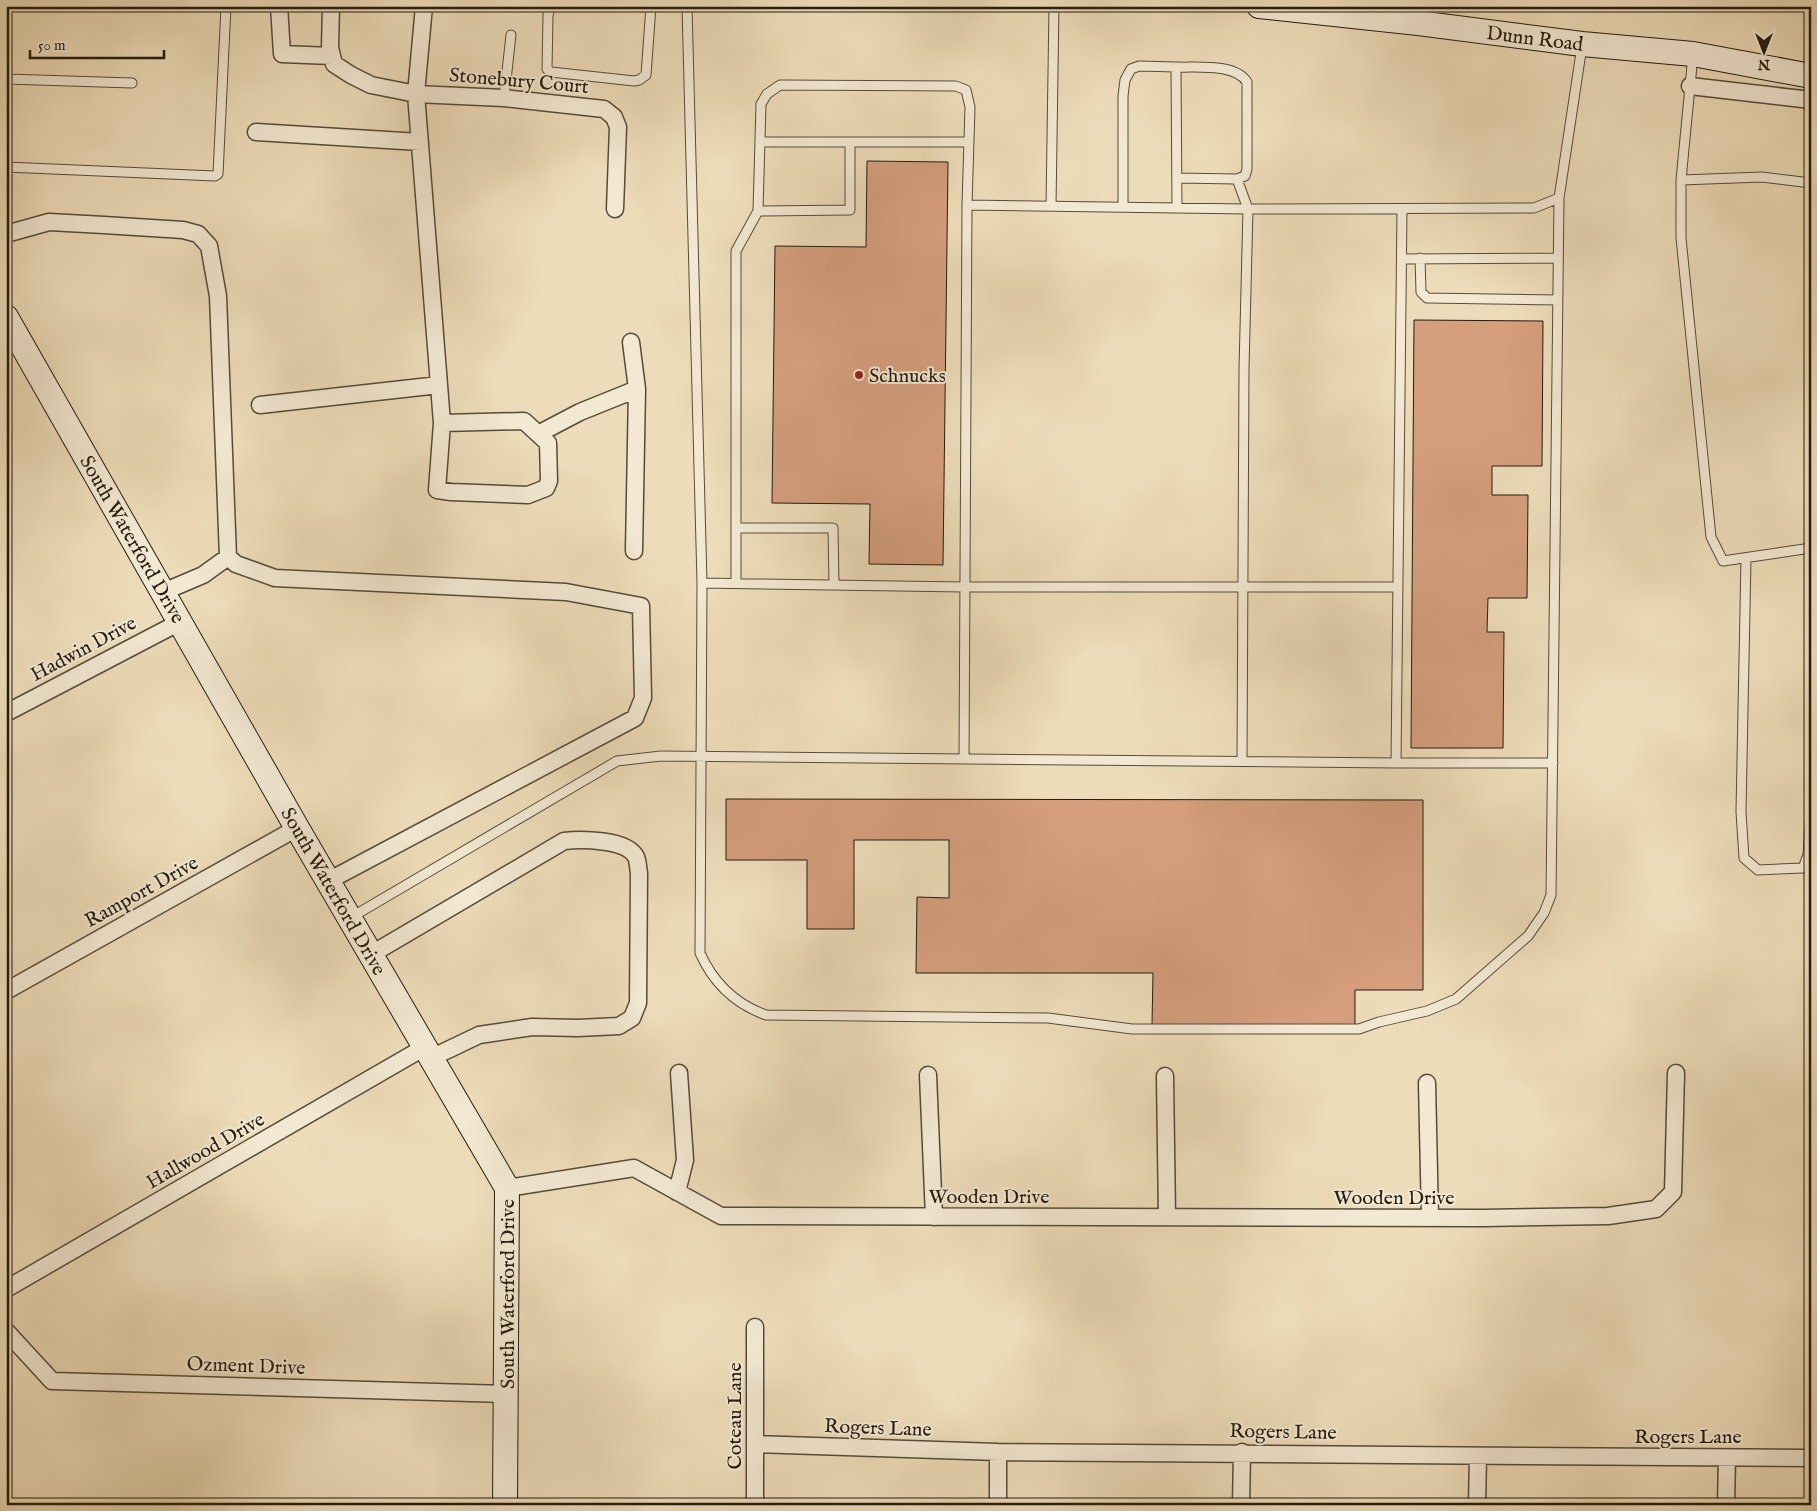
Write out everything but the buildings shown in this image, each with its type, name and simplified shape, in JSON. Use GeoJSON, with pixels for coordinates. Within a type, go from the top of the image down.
{"type":"FeatureCollection","features":[{"type":"Feature","properties":{"kind":"street"},"geometry":{"type":"LineString","coordinates":[[279,6],[282,54],[332,56],[330,48],[331,6]]}},
{"type":"Feature","properties":{"kind":"street"},"geometry":{"type":"LineString","coordinates":[[424,6],[416,94],[442,423],[437,490],[528,496],[546,488],[549,481],[548,443],[524,421],[442,423]]}},
{"type":"Feature","properties":{"kind":"street","name":"Dunn Road"},"geometry":{"type":"LineString","coordinates":[[1259,6],[1418,23],[1582,44],[1693,54],[1811,76]]}},
{"type":"Feature","properties":{"kind":"street","name":"Stonebury Court"},"geometry":{"type":"LineString","coordinates":[[332,56],[334,64],[371,85],[416,94],[504,98],[604,109],[614,117],[618,127],[616,209]]}},
{"type":"Feature","properties":{"kind":"street"},"geometry":{"type":"LineString","coordinates":[[1690,86],[1811,100]]}},
{"type":"Feature","properties":{"kind":"street"},"geometry":{"type":"LineString","coordinates":[[256,132],[420,142]]}},
{"type":"Feature","properties":{"kind":"street"},"geometry":{"type":"LineString","coordinates":[[6,234],[48,222],[104,225],[183,230],[198,234],[209,246],[218,296],[228,557],[236,564],[275,578],[566,592],[641,606],[643,698],[635,718],[328,881]]}},
{"type":"Feature","properties":{"kind":"street","name":"South Waterford Drive"},"geometry":{"type":"LineString","coordinates":[[6,317],[370,955],[507,1188],[505,1505]]}},
{"type":"Feature","properties":{"kind":"street"},"geometry":{"type":"LineString","coordinates":[[631,342],[637,388],[634,551]]}},
{"type":"Feature","properties":{"kind":"street"},"geometry":{"type":"LineString","coordinates":[[260,405],[439,385]]}},
{"type":"Feature","properties":{"kind":"street"},"geometry":{"type":"LineString","coordinates":[[538,434],[580,412],[637,388]]}},
{"type":"Feature","properties":{"kind":"street"},"geometry":{"type":"LineString","coordinates":[[163,592],[203,575],[228,557]]}},
{"type":"Feature","properties":{"kind":"street","name":"Hadwin Drive"},"geometry":{"type":"LineString","coordinates":[[6,713],[180,622]]}},
{"type":"Feature","properties":{"kind":"street","name":"Ramport Drive"},"geometry":{"type":"LineString","coordinates":[[6,991],[297,828]]}},
{"type":"Feature","properties":{"kind":"street","name":"Hallwood Drive"},"geometry":{"type":"LineString","coordinates":[[6,1289],[428,1053],[479,1035],[532,1027],[578,1028],[619,1026],[632,1018],[638,1002],[639,873],[636,856],[626,847],[587,839],[564,840],[370,955]]}},
{"type":"Feature","properties":{"kind":"street"},"geometry":{"type":"LineString","coordinates":[[677,1192],[685,1160],[679,1073]]}},
{"type":"Feature","properties":{"kind":"street","name":"Wooden Drive"},"geometry":{"type":"LineString","coordinates":[[507,1188],[634,1168],[721,1216],[1430,1218],[1608,1216],[1656,1209],[1672,1192],[1676,1073]]}},
{"type":"Feature","properties":{"kind":"street"},"geometry":{"type":"LineString","coordinates":[[928,1075],[934,1217]]}},
{"type":"Feature","properties":{"kind":"street"},"geometry":{"type":"LineString","coordinates":[[1166,1076],[1167,1217]]}},
{"type":"Feature","properties":{"kind":"street"},"geometry":{"type":"LineString","coordinates":[[1428,1083],[1430,1218]]}},
{"type":"Feature","properties":{"kind":"street","name":"Coteau Lane"},"geometry":{"type":"LineString","coordinates":[[755,1328],[755,1505]]}},
{"type":"Feature","properties":{"kind":"street","name":"Ozment Drive"},"geometry":{"type":"LineString","coordinates":[[6,1331],[52,1381],[506,1394]]}},
{"type":"Feature","properties":{"kind":"street","name":"Rogers Lane"},"geometry":{"type":"LineString","coordinates":[[755,1444],[998,1452],[1242,1452],[1478,1456],[1811,1458]]}},
{"type":"Feature","properties":{"kind":"street"},"geometry":{"type":"LineString","coordinates":[[998,1452],[998,1505]]}},
{"type":"Feature","properties":{"kind":"street"},"geometry":{"type":"LineString","coordinates":[[1242,1452],[1242,1505]]}},
{"type":"Feature","properties":{"kind":"street"},"geometry":{"type":"LineString","coordinates":[[1477,1505],[1478,1456]]}},
{"type":"Feature","properties":{"kind":"street"},"geometry":{"type":"LineString","coordinates":[[1726,1505],[1727,1458]]}},
{"type":"Feature","properties":{"kind":"lane"},"geometry":{"type":"LineString","coordinates":[[6,167],[215,176],[218,174],[226,6]]}},
{"type":"Feature","properties":{"kind":"lane"},"geometry":{"type":"LineString","coordinates":[[551,6],[548,15],[547,69],[551,72],[634,81],[646,75],[651,6]]}},
{"type":"Feature","properties":{"kind":"lane"},"geometry":{"type":"LineString","coordinates":[[687,6],[702,582],[700,953],[708,970],[722,987],[740,1002],[766,1015],[1048,1018],[1132,1029],[1359,1029],[1378,1022],[1428,1011],[1456,999],[1528,936],[1544,913],[1551,895],[1559,198],[1582,44]]}},
{"type":"Feature","properties":{"kind":"lane"},"geometry":{"type":"LineString","coordinates":[[1051,206],[1054,6]]}},
{"type":"Feature","properties":{"kind":"lane"},"geometry":{"type":"LineString","coordinates":[[504,98],[511,36]]}},
{"type":"Feature","properties":{"kind":"lane"},"geometry":{"type":"LineString","coordinates":[[1693,54],[1681,180],[1681,238],[1711,537],[1723,562],[1811,548]]}},
{"type":"Feature","properties":{"kind":"lane"},"geometry":{"type":"LineString","coordinates":[[1123,207],[1123,96],[1125,80],[1131,69],[1139,66],[1176,66],[1232,71],[1244,77],[1247,82],[1247,169],[1244,176],[1237,178],[1177,178]]}},
{"type":"Feature","properties":{"kind":"lane"},"geometry":{"type":"LineString","coordinates":[[1176,66],[1177,208]]}},
{"type":"Feature","properties":{"kind":"lane"},"geometry":{"type":"LineString","coordinates":[[6,79],[132,83]]}},
{"type":"Feature","properties":{"kind":"lane"},"geometry":{"type":"LineString","coordinates":[[736,583],[736,251],[758,211],[761,104],[767,94],[780,85],[956,86],[966,90],[970,106],[967,205],[964,759]]}},
{"type":"Feature","properties":{"kind":"lane"},"geometry":{"type":"LineString","coordinates":[[760,142],[969,142]]}},
{"type":"Feature","properties":{"kind":"lane"},"geometry":{"type":"LineString","coordinates":[[758,211],[850,210],[850,142]]}},
{"type":"Feature","properties":{"kind":"lane"},"geometry":{"type":"LineString","coordinates":[[1681,180],[1762,177],[1811,182]]}},
{"type":"Feature","properties":{"kind":"lane"},"geometry":{"type":"LineString","coordinates":[[1237,178],[1248,209],[1242,587],[1242,761]]}},
{"type":"Feature","properties":{"kind":"lane"},"geometry":{"type":"LineString","coordinates":[[967,205],[1248,209],[1534,208],[1559,198]]}},
{"type":"Feature","properties":{"kind":"lane"},"geometry":{"type":"LineString","coordinates":[[1396,763],[1402,209]]}},
{"type":"Feature","properties":{"kind":"lane"},"geometry":{"type":"LineString","coordinates":[[1420,258],[1421,292],[1427,298],[1557,300]]}},
{"type":"Feature","properties":{"kind":"lane"},"geometry":{"type":"LineString","coordinates":[[1402,259],[1558,258]]}},
{"type":"Feature","properties":{"kind":"lane"},"geometry":{"type":"LineString","coordinates":[[736,528],[833,528],[834,585]]}},
{"type":"Feature","properties":{"kind":"lane"},"geometry":{"type":"LineString","coordinates":[[1746,558],[1741,812],[1744,858],[1758,870],[1803,868],[1808,855],[1811,810]]}},
{"type":"Feature","properties":{"kind":"lane"},"geometry":{"type":"LineString","coordinates":[[702,582],[964,587],[1398,587]]}},
{"type":"Feature","properties":{"kind":"lane"},"geometry":{"type":"LineString","coordinates":[[350,918],[617,761],[661,756],[700,756],[1553,763]]}},
{"type":"Feature","properties":{"kind":"place","name":"Schnucks"},"geometry":{"type":"Point","coordinates":[859,375]}}]}
